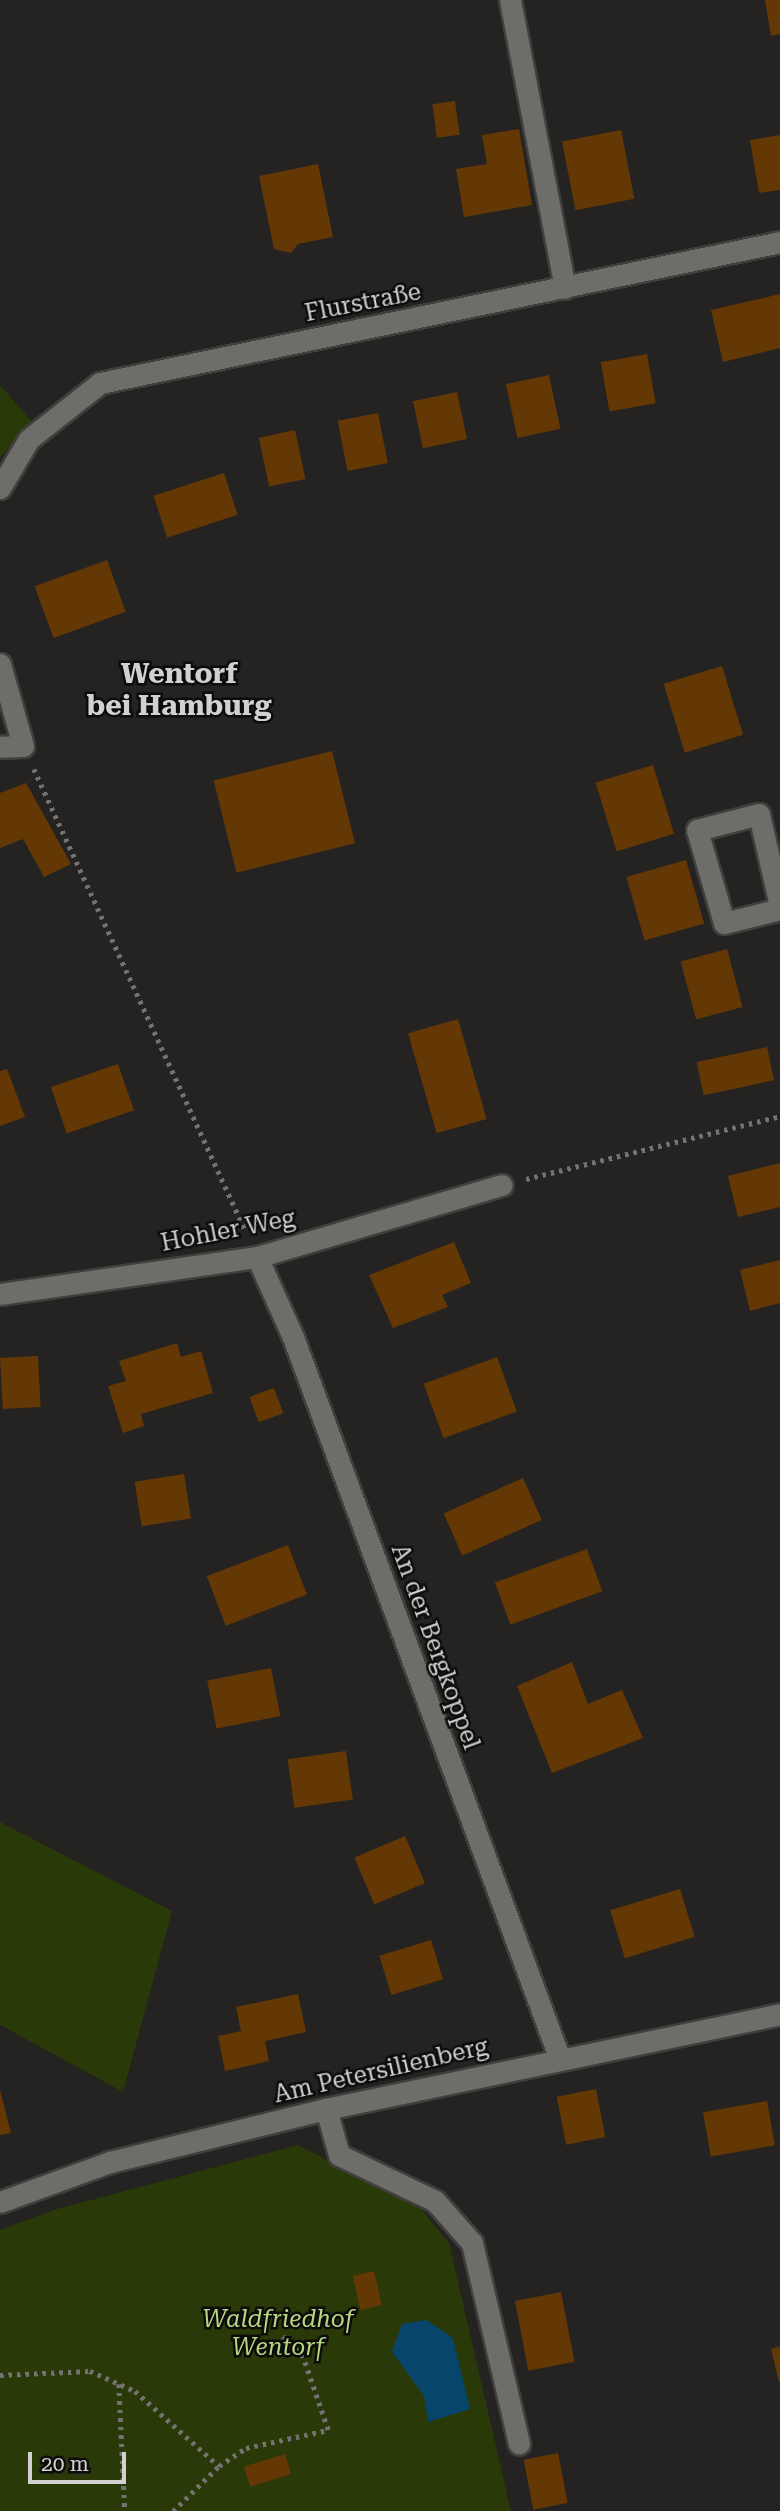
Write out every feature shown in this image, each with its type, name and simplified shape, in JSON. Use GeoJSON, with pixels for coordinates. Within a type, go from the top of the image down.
{"type":"FeatureCollection","features":[{"type":"Feature","properties":{"kind":"street"},"geometry":{"type":"LineString","coordinates":[[510,0],[565,288]]}},
{"type":"Feature","properties":{"kind":"street","name":"Flurstraße"},"geometry":{"type":"LineString","coordinates":[[0,488],[29,439],[100,383],[780,242]]}},
{"type":"Feature","properties":{"kind":"street"},"geometry":{"type":"LineString","coordinates":[[0,664],[23,746],[0,747]]}},
{"type":"Feature","properties":{"kind":"street"},"geometry":{"type":"LineString","coordinates":[[759,814],[780,908],[724,923],[697,831],[759,814]]}},
{"type":"Feature","properties":{"kind":"street","name":"Hohler Weg"},"geometry":{"type":"LineString","coordinates":[[0,1294],[257,1257],[502,1185]]}},
{"type":"Feature","properties":{"kind":"street","name":"An der Bergkoppel"},"geometry":{"type":"LineString","coordinates":[[257,1257],[293,1337],[559,2057]]}},
{"type":"Feature","properties":{"kind":"street","name":"Am Petersilienberg"},"geometry":{"type":"LineString","coordinates":[[0,2203],[110,2162],[327,2109],[559,2057],[780,2014]]}},
{"type":"Feature","properties":{"kind":"street"},"geometry":{"type":"LineString","coordinates":[[327,2109],[339,2155],[435,2201],[472,2243],[519,2444]]}},
{"type":"Feature","properties":{"kind":"path"},"geometry":{"type":"LineString","coordinates":[[23,746],[257,1257]]}},
{"type":"Feature","properties":{"kind":"path"},"geometry":{"type":"LineString","coordinates":[[502,1185],[780,1116]]}},
{"type":"Feature","properties":{"kind":"path"},"geometry":{"type":"LineString","coordinates":[[173,2511],[219,2466],[246,2448],[328,2430],[303,2357],[282,2336]]}},
{"type":"Feature","properties":{"kind":"path"},"geometry":{"type":"LineString","coordinates":[[0,2375],[90,2371],[135,2391],[219,2466]]}},
{"type":"Feature","properties":{"kind":"path"},"geometry":{"type":"LineString","coordinates":[[119,2384],[125,2511]]}},
{"type":"Feature","properties":{"kind":"green space"},"geometry":{"type":"Polygon","coordinates":[[[0,385],[34,424],[0,457],[0,385]]]}},
{"type":"Feature","properties":{"kind":"green space"},"geometry":{"type":"Polygon","coordinates":[[[0,1822],[172,1911],[123,2092],[0,2025],[0,1822]]]}},
{"type":"Feature","properties":{"kind":"green space","name":"Waldfriedhof Wentorf"},"geometry":{"type":"Polygon","coordinates":[[[298,2145],[421,2209],[449,2243],[511,2511],[0,2511],[0,2230],[57,2209],[298,2145]]]}},
{"type":"Feature","properties":{"kind":"water"},"geometry":{"type":"Polygon","coordinates":[[[426,2320],[453,2338],[470,2409],[428,2422],[424,2396],[392,2352],[402,2324],[426,2320]]]}},
{"type":"Feature","properties":{"kind":"building"},"geometry":{"type":"Polygon","coordinates":[[[765,0],[780,0],[780,34],[771,36],[765,0]]]}},
{"type":"Feature","properties":{"kind":"building"},"geometry":{"type":"Polygon","coordinates":[[[455,101],[460,135],[437,138],[432,104],[455,101]]]}},
{"type":"Feature","properties":{"kind":"building"},"geometry":{"type":"Polygon","coordinates":[[[519,129],[532,205],[464,217],[456,169],[487,164],[482,135],[519,129]]]}},
{"type":"Feature","properties":{"kind":"building"},"geometry":{"type":"Polygon","coordinates":[[[621,130],[634,199],[575,210],[562,141],[621,130]]]}},
{"type":"Feature","properties":{"kind":"building"},"geometry":{"type":"Polygon","coordinates":[[[780,135],[780,190],[759,193],[750,140],[780,135]]]}},
{"type":"Feature","properties":{"kind":"building"},"geometry":{"type":"Polygon","coordinates":[[[318,164],[333,237],[298,244],[291,253],[274,249],[259,176],[318,164]]]}},
{"type":"Feature","properties":{"kind":"building"},"geometry":{"type":"Polygon","coordinates":[[[780,294],[780,348],[723,362],[711,310],[780,294]]]}},
{"type":"Feature","properties":{"kind":"building"},"geometry":{"type":"Polygon","coordinates":[[[647,354],[656,403],[609,411],[601,362],[647,354]]]}},
{"type":"Feature","properties":{"kind":"building"},"geometry":{"type":"Polygon","coordinates":[[[549,375],[560,429],[517,438],[506,384],[549,375]]]}},
{"type":"Feature","properties":{"kind":"building"},"geometry":{"type":"Polygon","coordinates":[[[457,392],[467,439],[423,448],[413,401],[457,392]]]}},
{"type":"Feature","properties":{"kind":"building"},"geometry":{"type":"Polygon","coordinates":[[[378,413],[388,463],[347,471],[338,421],[378,413]]]}},
{"type":"Feature","properties":{"kind":"building"},"geometry":{"type":"Polygon","coordinates":[[[295,430],[305,479],[269,487],[259,438],[295,430]]]}},
{"type":"Feature","properties":{"kind":"building"},"geometry":{"type":"Polygon","coordinates":[[[224,473],[238,515],[167,538],[154,496],[224,473]]]}},
{"type":"Feature","properties":{"kind":"building"},"geometry":{"type":"Polygon","coordinates":[[[107,560],[126,612],[53,638],[35,586],[107,560]]]}},
{"type":"Feature","properties":{"kind":"building"},"geometry":{"type":"Polygon","coordinates":[[[722,666],[743,735],[685,753],[664,684],[722,666]]]}},
{"type":"Feature","properties":{"kind":"building"},"geometry":{"type":"Polygon","coordinates":[[[332,751],[355,843],[237,873],[214,781],[332,751]]]}},
{"type":"Feature","properties":{"kind":"building"},"geometry":{"type":"Polygon","coordinates":[[[653,765],[674,834],[617,851],[596,783],[653,765]]]}},
{"type":"Feature","properties":{"kind":"building"},"geometry":{"type":"Polygon","coordinates":[[[26,783],[71,864],[44,877],[23,839],[0,848],[0,793],[26,783]]]}},
{"type":"Feature","properties":{"kind":"building"},"geometry":{"type":"Polygon","coordinates":[[[686,860],[704,923],[645,941],[626,877],[686,860]]]}},
{"type":"Feature","properties":{"kind":"building"},"geometry":{"type":"Polygon","coordinates":[[[727,949],[743,1007],[696,1019],[681,961],[727,949]]]}},
{"type":"Feature","properties":{"kind":"building"},"geometry":{"type":"Polygon","coordinates":[[[458,1019],[487,1119],[437,1133],[408,1033],[458,1019]]]}},
{"type":"Feature","properties":{"kind":"building"},"geometry":{"type":"Polygon","coordinates":[[[767,1047],[774,1080],[704,1095],[697,1062],[767,1047]]]}},
{"type":"Feature","properties":{"kind":"building"},"geometry":{"type":"Polygon","coordinates":[[[118,1064],[134,1110],[67,1133],[51,1087],[118,1064]]]}},
{"type":"Feature","properties":{"kind":"building"},"geometry":{"type":"Polygon","coordinates":[[[7,1069],[25,1117],[0,1126],[0,1071],[7,1069]]]}},
{"type":"Feature","properties":{"kind":"building"},"geometry":{"type":"Polygon","coordinates":[[[780,1163],[780,1207],[738,1217],[728,1176],[780,1163]]]}},
{"type":"Feature","properties":{"kind":"building"},"geometry":{"type":"Polygon","coordinates":[[[454,1242],[471,1283],[442,1295],[448,1307],[393,1328],[369,1275],[454,1242]]]}},
{"type":"Feature","properties":{"kind":"building"},"geometry":{"type":"Polygon","coordinates":[[[780,1260],[780,1303],[750,1311],[740,1270],[780,1260]]]}},
{"type":"Feature","properties":{"kind":"building"},"geometry":{"type":"Polygon","coordinates":[[[177,1343],[181,1357],[201,1351],[213,1393],[141,1414],[144,1426],[123,1433],[108,1386],[126,1381],[119,1361],[177,1343]]]}},
{"type":"Feature","properties":{"kind":"building"},"geometry":{"type":"Polygon","coordinates":[[[38,1356],[41,1407],[3,1409],[0,1358],[38,1356]]]}},
{"type":"Feature","properties":{"kind":"building"},"geometry":{"type":"Polygon","coordinates":[[[497,1357],[517,1412],[444,1438],[424,1384],[497,1357]]]}},
{"type":"Feature","properties":{"kind":"building"},"geometry":{"type":"Polygon","coordinates":[[[274,1388],[283,1413],[259,1422],[250,1397],[274,1388]]]}},
{"type":"Feature","properties":{"kind":"building"},"geometry":{"type":"Polygon","coordinates":[[[184,1474],[191,1518],[142,1526],[135,1482],[184,1474]]]}},
{"type":"Feature","properties":{"kind":"building"},"geometry":{"type":"Polygon","coordinates":[[[523,1478],[542,1520],[462,1555],[444,1513],[523,1478]]]}},
{"type":"Feature","properties":{"kind":"building"},"geometry":{"type":"Polygon","coordinates":[[[288,1545],[307,1594],[226,1626],[207,1576],[288,1545]]]}},
{"type":"Feature","properties":{"kind":"building"},"geometry":{"type":"Polygon","coordinates":[[[587,1549],[602,1591],[510,1625],[495,1583],[587,1549]]]}},
{"type":"Feature","properties":{"kind":"building"},"geometry":{"type":"Polygon","coordinates":[[[572,1662],[588,1704],[622,1690],[643,1738],[552,1773],[517,1686],[572,1662]]]}},
{"type":"Feature","properties":{"kind":"building"},"geometry":{"type":"Polygon","coordinates":[[[271,1668],[280,1716],[217,1729],[207,1680],[271,1668]]]}},
{"type":"Feature","properties":{"kind":"building"},"geometry":{"type":"Polygon","coordinates":[[[346,1751],[353,1800],[294,1808],[288,1759],[346,1751]]]}},
{"type":"Feature","properties":{"kind":"building"},"geometry":{"type":"Polygon","coordinates":[[[405,1836],[425,1883],[374,1904],[354,1857],[405,1836]]]}},
{"type":"Feature","properties":{"kind":"building"},"geometry":{"type":"Polygon","coordinates":[[[680,1889],[695,1937],[625,1958],[610,1910],[680,1889]]]}},
{"type":"Feature","properties":{"kind":"building"},"geometry":{"type":"Polygon","coordinates":[[[431,1940],[443,1979],[391,1995],[379,1956],[431,1940]]]}},
{"type":"Feature","properties":{"kind":"building"},"geometry":{"type":"Polygon","coordinates":[[[298,1994],[306,2032],[265,2041],[269,2061],[225,2071],[218,2036],[241,2031],[236,2007],[298,1994]]]}},
{"type":"Feature","properties":{"kind":"building"},"geometry":{"type":"Polygon","coordinates":[[[596,2089],[605,2137],[566,2145],[557,2097],[596,2089]]]}},
{"type":"Feature","properties":{"kind":"building"},"geometry":{"type":"Polygon","coordinates":[[[0,2090],[11,2133],[0,2135],[0,2090]]]}},
{"type":"Feature","properties":{"kind":"building"},"geometry":{"type":"Polygon","coordinates":[[[767,2101],[775,2145],[711,2157],[703,2112],[767,2101]]]}},
{"type":"Feature","properties":{"kind":"building"},"geometry":{"type":"Polygon","coordinates":[[[374,2271],[382,2305],[360,2310],[353,2276],[374,2271]]]}},
{"type":"Feature","properties":{"kind":"building"},"geometry":{"type":"Polygon","coordinates":[[[561,2292],[575,2362],[528,2371],[515,2301],[561,2292]]]}},
{"type":"Feature","properties":{"kind":"building"},"geometry":{"type":"Polygon","coordinates":[[[780,2346],[780,2382],[779,2382],[771,2349],[780,2346]]]}},
{"type":"Feature","properties":{"kind":"building"},"geometry":{"type":"Polygon","coordinates":[[[558,2453],[568,2503],[533,2510],[524,2460],[558,2453]]]}},
{"type":"Feature","properties":{"kind":"building"},"geometry":{"type":"Polygon","coordinates":[[[285,2454],[291,2474],[250,2487],[244,2467],[285,2454]]]}},
{"type":"Feature","properties":{"kind":"district","name":"Wentorf bei Hamburg"},"geometry":{"type":"Point","coordinates":[179,690]}}]}
